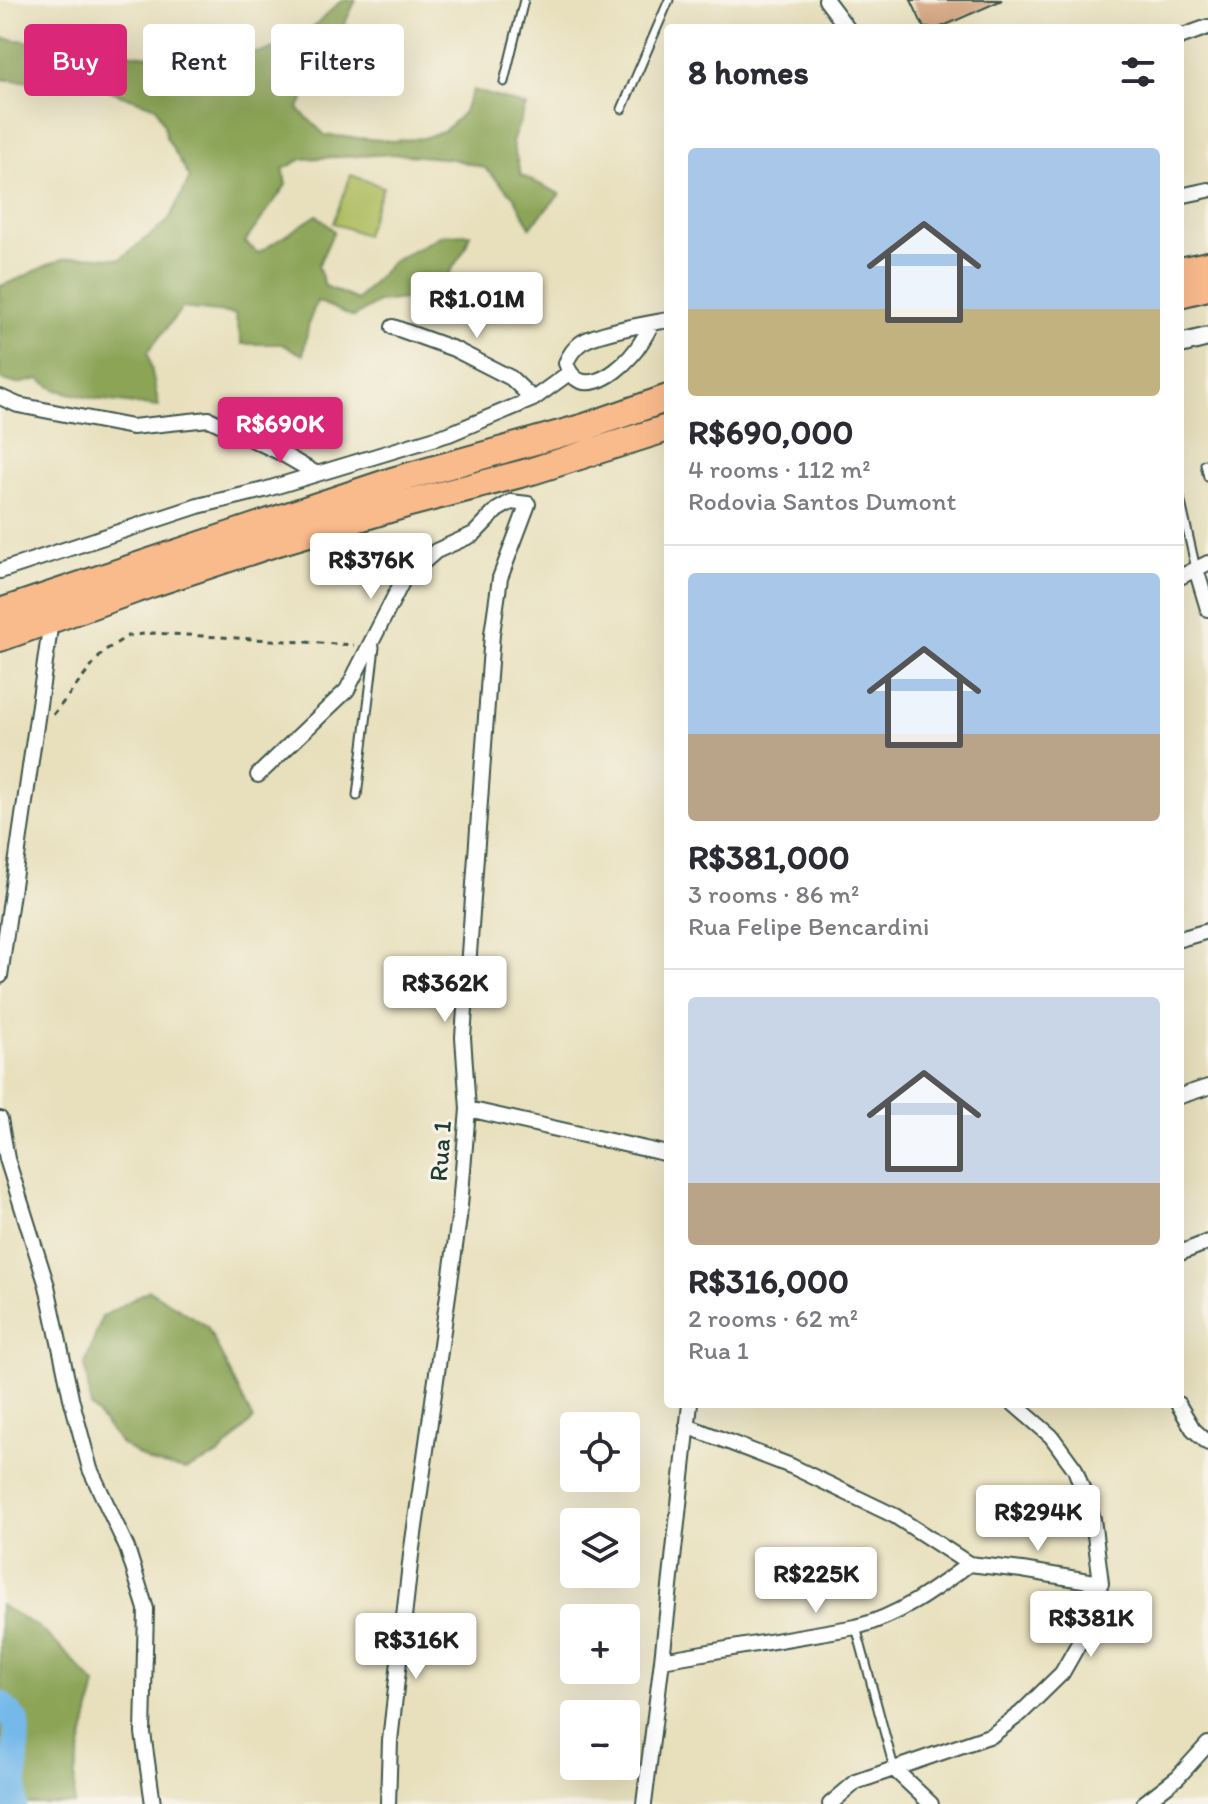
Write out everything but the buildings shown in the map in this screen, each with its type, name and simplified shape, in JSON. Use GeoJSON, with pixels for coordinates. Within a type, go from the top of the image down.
{"type":"FeatureCollection","features":[{"type":"Feature","properties":{"kind":"highway"},"geometry":{"type":"LineString","coordinates":[[1184,270],[1208,265]]}},
{"type":"Feature","properties":{"kind":"highway"},"geometry":{"type":"LineString","coordinates":[[1184,293],[1208,287]]}},
{"type":"Feature","properties":{"kind":"highway"},"geometry":{"type":"LineString","coordinates":[[0,612],[392,481],[585,427],[664,399]]}},
{"type":"Feature","properties":{"kind":"highway"},"geometry":{"type":"LineString","coordinates":[[0,638],[278,542],[532,471],[664,429]]}},
{"type":"Feature","properties":{"kind":"street"},"geometry":{"type":"LineString","coordinates":[[826,0],[844,24]]}},
{"type":"Feature","properties":{"kind":"street"},"geometry":{"type":"LineString","coordinates":[[1184,36],[1208,27]]}},
{"type":"Feature","properties":{"kind":"street"},"geometry":{"type":"LineString","coordinates":[[1184,195],[1208,190]]}},
{"type":"Feature","properties":{"kind":"street"},"geometry":{"type":"LineString","coordinates":[[652,323],[636,350],[612,374],[586,383],[575,380],[569,373],[566,363],[570,354],[582,343],[597,337],[652,323],[664,321]]}},
{"type":"Feature","properties":{"kind":"street"},"geometry":{"type":"LineString","coordinates":[[393,327],[454,349],[511,378],[533,399]]}},
{"type":"Feature","properties":{"kind":"street"},"geometry":{"type":"LineString","coordinates":[[1184,343],[1208,337]]}},
{"type":"Feature","properties":{"kind":"street"},"geometry":{"type":"LineString","coordinates":[[0,571],[198,506],[449,434],[533,399],[569,373]]}},
{"type":"Feature","properties":{"kind":"street"},"geometry":{"type":"LineString","coordinates":[[0,397],[18,405],[132,427],[209,419],[317,474]]}},
{"type":"Feature","properties":{"kind":"street","name":"Rua 1"},"geometry":{"type":"LineString","coordinates":[[373,639],[403,580],[436,551],[474,534],[497,510],[511,502],[528,504],[500,578],[492,634],[463,1037],[468,1109],[459,1218],[409,1571],[390,1741],[388,1804]]}},
{"type":"Feature","properties":{"kind":"street"},"geometry":{"type":"LineString","coordinates":[[1184,575],[1202,566],[1208,609]]}},
{"type":"Feature","properties":{"kind":"street"},"geometry":{"type":"LineString","coordinates":[[0,976],[51,621]]}},
{"type":"Feature","properties":{"kind":"street"},"geometry":{"type":"LineString","coordinates":[[258,775],[347,690],[373,639]]}},
{"type":"Feature","properties":{"kind":"street"},"geometry":{"type":"LineString","coordinates":[[1184,938],[1208,931]]}},
{"type":"Feature","properties":{"kind":"street"},"geometry":{"type":"LineString","coordinates":[[1184,1095],[1208,1087]]}},
{"type":"Feature","properties":{"kind":"street"},"geometry":{"type":"LineString","coordinates":[[468,1109],[664,1153]]}},
{"type":"Feature","properties":{"kind":"street"},"geometry":{"type":"LineString","coordinates":[[0,1119],[7,1159],[47,1286],[90,1469],[127,1548],[146,1609],[143,1733],[153,1804]]}},
{"type":"Feature","properties":{"kind":"street"},"geometry":{"type":"LineString","coordinates":[[1184,1251],[1208,1242]]}},
{"type":"Feature","properties":{"kind":"street"},"geometry":{"type":"LineString","coordinates":[[644,1804],[689,1408]]}},
{"type":"Feature","properties":{"kind":"street"},"geometry":{"type":"LineString","coordinates":[[830,1804],[856,1782],[992,1735],[1021,1713],[1062,1673],[1088,1627],[1101,1583],[1093,1519],[1075,1469],[1051,1436],[1019,1408]]}},
{"type":"Feature","properties":{"kind":"street"},"geometry":{"type":"LineString","coordinates":[[1180,1408],[1193,1429],[1208,1443]]}},
{"type":"Feature","properties":{"kind":"street"},"geometry":{"type":"LineString","coordinates":[[687,1426],[791,1466],[895,1516],[969,1564],[1101,1583]]}},
{"type":"Feature","properties":{"kind":"street"},"geometry":{"type":"LineString","coordinates":[[662,1660],[875,1622],[921,1600],[969,1564]]}},
{"type":"Feature","properties":{"kind":"street"},"geometry":{"type":"LineString","coordinates":[[1143,1804],[1178,1777],[1208,1744]]}},
{"type":"Feature","properties":{"kind":"street"},"geometry":{"type":"LineString","coordinates":[[894,1769],[931,1804]]}},
{"type":"Feature","properties":{"kind":"lane"},"geometry":{"type":"LineString","coordinates":[[504,82],[524,0]]}},
{"type":"Feature","properties":{"kind":"lane"},"geometry":{"type":"LineString","coordinates":[[622,109],[669,0]]}},
{"type":"Feature","properties":{"kind":"lane"},"geometry":{"type":"LineString","coordinates":[[1205,464],[1208,477]]}},
{"type":"Feature","properties":{"kind":"lane"},"geometry":{"type":"LineString","coordinates":[[1184,510],[1202,566]]}},
{"type":"Feature","properties":{"kind":"lane"},"geometry":{"type":"LineString","coordinates":[[357,796],[373,639]]}},
{"type":"Feature","properties":{"kind":"lane"},"geometry":{"type":"LineString","coordinates":[[856,1627],[894,1769]]}},
{"type":"Feature","properties":{"kind":"path"},"geometry":{"type":"LineString","coordinates":[[53,715],[104,651],[128,636],[153,633],[373,639]]}},
{"type":"Feature","properties":{"kind":"green space"},"geometry":{"type":"Polygon","coordinates":[[[342,0],[356,0],[345,24],[316,24],[342,0]]]}},
{"type":"Feature","properties":{"kind":"green space"},"geometry":{"type":"Polygon","coordinates":[[[0,38],[24,41],[24,81],[0,79],[0,38]]]}},
{"type":"Feature","properties":{"kind":"green space"},"geometry":{"type":"Polygon","coordinates":[[[271,49],[271,96],[305,96],[298,109],[325,135],[393,141],[423,138],[444,131],[463,113],[473,90],[526,106],[512,142],[521,175],[560,194],[530,227],[514,197],[485,168],[453,159],[395,154],[302,159],[283,169],[286,185],[245,242],[258,253],[317,215],[334,231],[318,266],[325,286],[357,300],[393,261],[442,235],[470,234],[465,249],[445,280],[404,299],[378,302],[354,317],[317,301],[309,322],[303,355],[282,344],[242,344],[235,314],[182,308],[148,352],[159,407],[95,399],[56,390],[39,379],[17,384],[0,379],[0,286],[73,257],[120,259],[168,221],[190,178],[166,137],[156,107],[125,96],[127,53],[143,55],[143,96],[255,96],[255,52],[271,49]]]}},
{"type":"Feature","properties":{"kind":"green space"},"geometry":{"type":"Polygon","coordinates":[[[351,175],[383,187],[365,235],[333,223],[351,175]]]}},
{"type":"Feature","properties":{"kind":"green space"},"geometry":{"type":"Polygon","coordinates":[[[149,1290],[207,1326],[253,1420],[219,1455],[185,1470],[150,1462],[121,1444],[91,1407],[85,1364],[102,1317],[149,1290]]]}},
{"type":"Feature","properties":{"kind":"green space"},"geometry":{"type":"Polygon","coordinates":[[[0,1605],[38,1627],[96,1685],[75,1774],[74,1804],[0,1804],[0,1605]]]}},
{"type":"Feature","properties":{"kind":"waterway"},"geometry":{"type":"LineString","coordinates":[[0,1704],[17,1723],[14,1804]]}}]}
